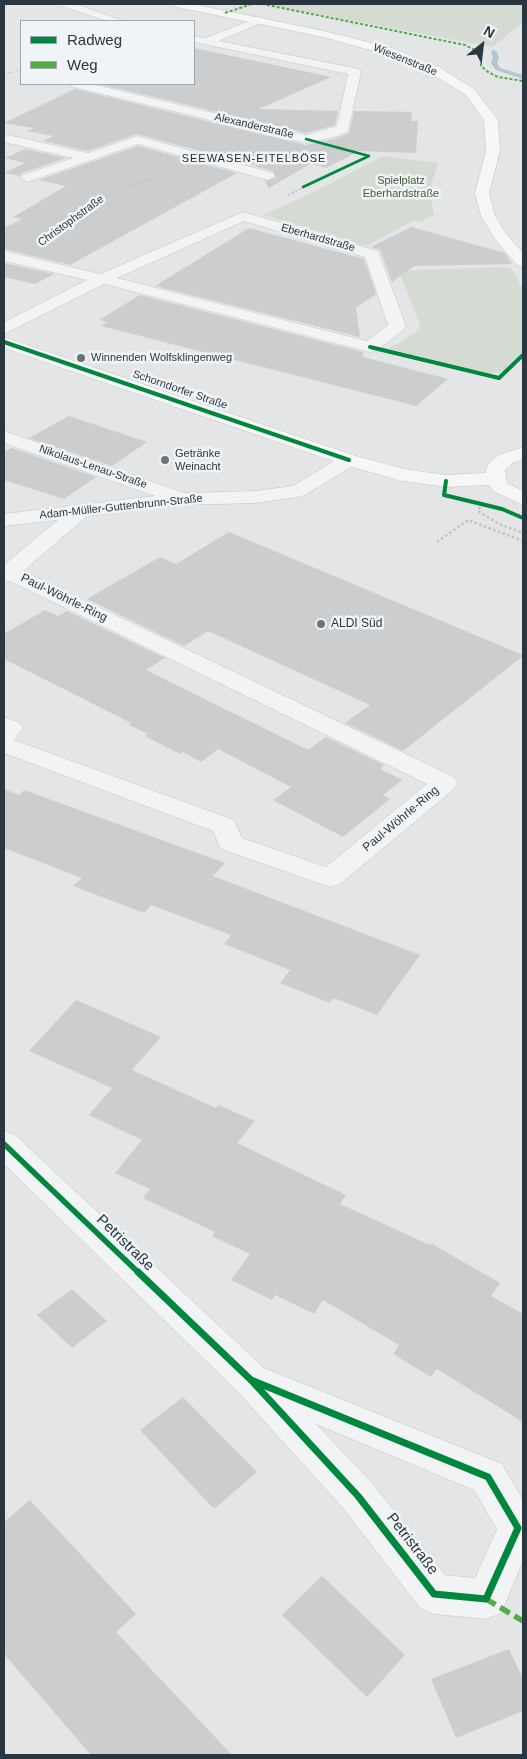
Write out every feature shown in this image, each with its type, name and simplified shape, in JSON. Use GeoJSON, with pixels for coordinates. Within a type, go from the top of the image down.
{"type":"FeatureCollection","features":[{"type":"Feature","properties":{"kind":"street"},"geometry":{"type":"LineString","coordinates":[[65,4],[115,20]]}},
{"type":"Feature","properties":{"kind":"street","name":"Wiesenstraße"},"geometry":{"type":"LineString","coordinates":[[177,4],[324,34],[388,51],[435,70],[470,92],[491,120],[493,151],[482,193],[488,216],[500,236],[523,262]]}},
{"type":"Feature","properties":{"kind":"street","name":"Alexanderstraße"},"geometry":{"type":"LineString","coordinates":[[200,40],[259,20]]}},
{"type":"Feature","properties":{"kind":"street","name":"Alexanderstraße"},"geometry":{"type":"LineString","coordinates":[[81,85],[306,139],[333,133],[343,128],[355,72],[200,40]]}},
{"type":"Feature","properties":{"kind":"street"},"geometry":{"type":"LineString","coordinates":[[4,138],[85,156]]}},
{"type":"Feature","properties":{"kind":"street"},"geometry":{"type":"LineString","coordinates":[[28,178],[85,156],[137,140],[268,176]]}},
{"type":"Feature","properties":{"kind":"street","name":"Eberhardstraße"},"geometry":{"type":"LineString","coordinates":[[4,329],[102,279],[243,216],[372,254],[397,326],[370,347],[102,279]]}},
{"type":"Feature","properties":{"kind":"street","name":"Christophstraße"},"geometry":{"type":"LineString","coordinates":[[11,258],[102,279]]}},
{"type":"Feature","properties":{"kind":"street","name":"Schorndorfer Straße"},"geometry":{"type":"LineString","coordinates":[[4,342],[349,460],[402,475],[437,479],[494,479]]}},
{"type":"Feature","properties":{"kind":"street","name":"Nikolaus-Lenau-Straße"},"geometry":{"type":"LineString","coordinates":[[4,437],[181,498]]}},
{"type":"Feature","properties":{"kind":"street"},"geometry":{"type":"LineString","coordinates":[[523,453],[506,459],[495,468],[494,479],[500,486],[523,499]]}},
{"type":"Feature","properties":{"kind":"street","name":"Adam-Müller-Guttenbrunn-Straße"},"geometry":{"type":"LineString","coordinates":[[4,520],[181,498],[255,497],[298,490],[349,460]]}},
{"type":"Feature","properties":{"kind":"street","name":"Paul-Wöhrle-Ring"},"geometry":{"type":"LineString","coordinates":[[4,745],[225,826],[230,842],[330,878],[445,784],[6,574],[81,511]]}},
{"type":"Feature","properties":{"kind":"street"},"geometry":{"type":"LineString","coordinates":[[4,724],[11,728],[4,737]]}},
{"type":"Feature","properties":{"kind":"street","name":"Petristraße"},"geometry":{"type":"LineString","coordinates":[[4,1144],[251,1380],[358,1496],[434,1594],[486,1599],[518,1528],[488,1477],[251,1380]]}},
{"type":"Feature","properties":{"kind":"path"},"geometry":{"type":"LineString","coordinates":[[4,74],[20,70]]}},
{"type":"Feature","properties":{"kind":"path"},"geometry":{"type":"LineString","coordinates":[[303,188],[369,156]]}},
{"type":"Feature","properties":{"kind":"path"},"geometry":{"type":"LineString","coordinates":[[482,504],[478,511],[499,524],[523,533]]}},
{"type":"Feature","properties":{"kind":"path"},"geometry":{"type":"LineString","coordinates":[[437,542],[468,520],[523,541]]}},
{"type":"Feature","properties":{"kind":"green space"},"geometry":{"type":"Polygon","coordinates":[[[262,4],[523,4],[523,23],[492,47],[262,4]]]}},
{"type":"Feature","properties":{"kind":"green space","name":"Spielplatz Eberhardstraße"},"geometry":{"type":"Polygon","coordinates":[[[383,156],[438,163],[432,183],[431,200],[434,215],[420,222],[415,220],[366,246],[263,215],[312,193],[383,156]]]}},
{"type":"Feature","properties":{"kind":"green space"},"geometry":{"type":"Polygon","coordinates":[[[510,267],[523,289],[523,356],[506,372],[486,373],[389,349],[419,330],[420,325],[399,271],[510,267]]]}},
{"type":"Feature","properties":{"kind":"building"},"geometry":{"type":"Polygon","coordinates":[[[195,48],[331,77],[259,109],[338,111],[335,125],[306,133],[103,85],[195,85],[195,48]]]}},
{"type":"Feature","properties":{"kind":"building"},"geometry":{"type":"Polygon","coordinates":[[[75,89],[306,145],[338,138],[349,133],[354,111],[412,112],[411,121],[418,121],[416,153],[359,151],[326,168],[310,164],[269,188],[265,181],[276,178],[273,171],[257,167],[255,164],[252,165],[137,134],[88,151],[43,141],[53,136],[27,131],[34,128],[4,123],[75,89]]]}},
{"type":"Feature","properties":{"kind":"building"},"geometry":{"type":"Polygon","coordinates":[[[138,146],[237,173],[70,265],[4,249],[4,228],[22,219],[13,217],[66,186],[39,180],[138,146]]]}},
{"type":"Feature","properties":{"kind":"building"},"geometry":{"type":"Polygon","coordinates":[[[25,149],[66,158],[22,173],[20,176],[4,173],[25,163],[5,158],[25,149]]]}},
{"type":"Feature","properties":{"kind":"building"},"geometry":{"type":"Polygon","coordinates":[[[411,227],[505,253],[512,264],[414,266],[392,282],[380,250],[371,247],[411,227]]]}},
{"type":"Feature","properties":{"kind":"building"},"geometry":{"type":"Polygon","coordinates":[[[249,228],[364,259],[376,294],[356,308],[360,337],[155,286],[249,228]]]}},
{"type":"Feature","properties":{"kind":"building"},"geometry":{"type":"Polygon","coordinates":[[[4,263],[54,274],[35,284],[4,277],[4,263]]]}},
{"type":"Feature","properties":{"kind":"building"},"geometry":{"type":"Polygon","coordinates":[[[140,295],[363,352],[363,357],[448,379],[416,406],[101,326],[107,322],[99,320],[140,295]]]}},
{"type":"Feature","properties":{"kind":"building"},"geometry":{"type":"Polygon","coordinates":[[[69,416],[147,442],[112,466],[29,438],[69,416]]]}},
{"type":"Feature","properties":{"kind":"building"},"geometry":{"type":"Polygon","coordinates":[[[12,448],[96,477],[64,499],[4,480],[4,452],[12,448]]]}},
{"type":"Feature","properties":{"kind":"building","name":"ALDI Süd"},"geometry":{"type":"Polygon","coordinates":[[[229,532],[523,656],[403,751],[345,723],[370,705],[208,631],[184,646],[87,599],[160,557],[176,564],[229,532]]]}},
{"type":"Feature","properties":{"kind":"building"},"geometry":{"type":"Polygon","coordinates":[[[45,610],[58,616],[67,611],[165,658],[146,670],[308,750],[326,737],[384,765],[380,769],[402,780],[383,795],[390,799],[343,837],[273,800],[291,787],[218,749],[201,762],[183,752],[180,754],[145,736],[148,734],[129,725],[131,723],[4,659],[4,634],[45,610]]]}},
{"type":"Feature","properties":{"kind":"building"},"geometry":{"type":"Polygon","coordinates":[[[4,789],[19,795],[24,790],[225,863],[213,876],[420,955],[377,1015],[334,998],[330,1003],[280,983],[290,970],[224,944],[231,935],[151,905],[144,913],[73,886],[82,878],[4,848],[4,789]]]}},
{"type":"Feature","properties":{"kind":"building"},"geometry":{"type":"Polygon","coordinates":[[[76,1000],[161,1037],[132,1070],[216,1108],[218,1105],[255,1121],[237,1143],[346,1195],[340,1204],[430,1245],[432,1244],[500,1283],[491,1296],[523,1314],[523,1422],[437,1369],[431,1377],[393,1354],[399,1345],[323,1300],[314,1314],[275,1295],[272,1300],[231,1280],[250,1254],[212,1236],[215,1232],[143,1198],[150,1189],[115,1173],[142,1140],[89,1115],[112,1088],[29,1051],[76,1000]]]}},
{"type":"Feature","properties":{"kind":"building"},"geometry":{"type":"Polygon","coordinates":[[[72,1289],[107,1321],[72,1348],[37,1315],[72,1289]]]}},
{"type":"Feature","properties":{"kind":"building"},"geometry":{"type":"Polygon","coordinates":[[[183,1397],[257,1472],[214,1509],[140,1430],[183,1397]]]}},
{"type":"Feature","properties":{"kind":"building"},"geometry":{"type":"Polygon","coordinates":[[[30,1500],[136,1614],[116,1632],[232,1755],[91,1755],[4,1654],[4,1522],[30,1500]]]}},
{"type":"Feature","properties":{"kind":"building"},"geometry":{"type":"Polygon","coordinates":[[[322,1576],[405,1655],[367,1697],[282,1615],[322,1576]]]}},
{"type":"Feature","properties":{"kind":"building"},"geometry":{"type":"Polygon","coordinates":[[[509,1649],[523,1679],[523,1711],[456,1738],[431,1679],[509,1649]]]}},
{"type":"Feature","properties":{"kind":"waterway"},"geometry":{"type":"LineString","coordinates":[[494,52],[496,58],[494,63],[498,69],[523,77]]}},
{"type":"Feature","properties":{"kind":"marked path"},"geometry":{"type":"LineString","coordinates":[[225,13],[252,4]]}},
{"type":"Feature","properties":{"kind":"marked path"},"geometry":{"type":"LineString","coordinates":[[262,4],[465,45],[481,53],[481,66],[488,72],[498,77],[523,81]]}},
{"type":"Feature","properties":{"kind":"marked path"},"geometry":{"type":"LineString","coordinates":[[486,1599],[523,1621]]}},
{"type":"Feature","properties":{"kind":"cycle path"},"geometry":{"type":"LineString","coordinates":[[306,139],[369,156]]}},
{"type":"Feature","properties":{"kind":"cycle path"},"geometry":{"type":"LineString","coordinates":[[303,187],[369,156]]}},
{"type":"Feature","properties":{"kind":"cycle path"},"geometry":{"type":"LineString","coordinates":[[4,342],[349,460]]}},
{"type":"Feature","properties":{"kind":"cycle path"},"geometry":{"type":"LineString","coordinates":[[370,347],[499,378],[523,355]]}},
{"type":"Feature","properties":{"kind":"cycle path"},"geometry":{"type":"LineString","coordinates":[[446,481],[444,495],[502,509],[523,518]]}},
{"type":"Feature","properties":{"kind":"cycle path"},"geometry":{"type":"LineString","coordinates":[[4,1144],[251,1380],[358,1496],[434,1594],[486,1599],[518,1528],[488,1477],[251,1380]]}},
{"type":"Feature","properties":{"kind":"place","name":"Winnenden Wolfsklingenweg"},"geometry":{"type":"Point","coordinates":[81,358]}},
{"type":"Feature","properties":{"kind":"place","name":"Getränke Weinacht"},"geometry":{"type":"Point","coordinates":[165,460]}},
{"type":"Feature","properties":{"kind":"place","name":"ALDI Süd"},"geometry":{"type":"Point","coordinates":[321,624]}},
{"type":"Feature","properties":{"kind":"district","name":"SEEWASEN-EITELBÖSE"},"geometry":{"type":"Point","coordinates":[254,159]}}]}
